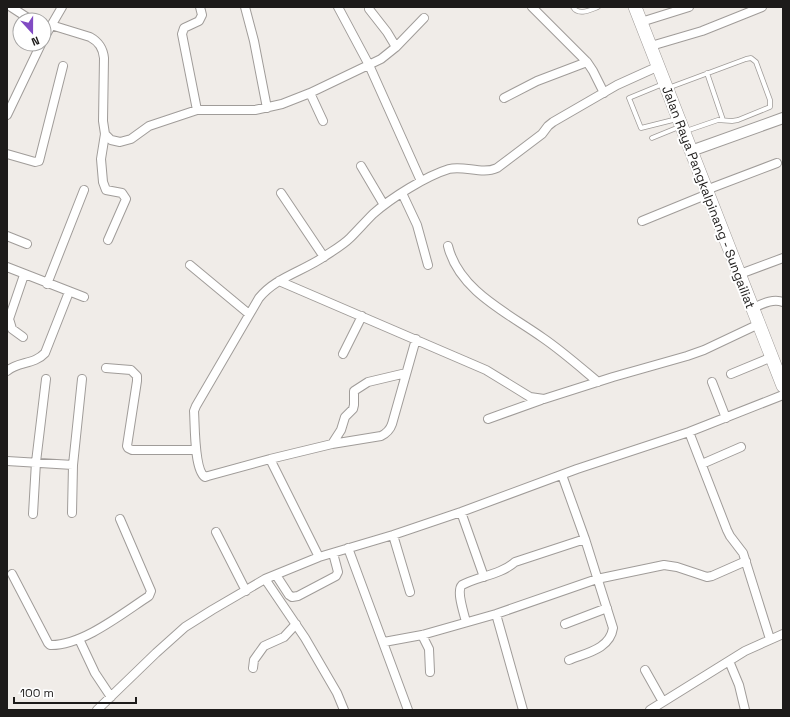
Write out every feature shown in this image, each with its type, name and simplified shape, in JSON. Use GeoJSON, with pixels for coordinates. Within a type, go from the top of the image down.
{"type":"FeatureCollection","features":[{"type":"Feature","properties":{"kind":"highway","name":"Jalan Raya Pangkalpinang - Sungailiat"},"geometry":{"type":"LineString","coordinates":[[635,7],[782,381]]}},
{"type":"Feature","properties":{"kind":"street"},"geometry":{"type":"LineString","coordinates":[[7,11],[10,7]]}},
{"type":"Feature","properties":{"kind":"street"},"geometry":{"type":"LineString","coordinates":[[52,23],[62,7]]}},
{"type":"Feature","properties":{"kind":"street"},"geometry":{"type":"LineString","coordinates":[[197,110],[182,34],[184,28],[199,22],[202,15],[200,7]]}},
{"type":"Feature","properties":{"kind":"street"},"geometry":{"type":"LineString","coordinates":[[245,7],[254,41],[267,108]]}},
{"type":"Feature","properties":{"kind":"street"},"geometry":{"type":"LineString","coordinates":[[338,7],[369,65],[421,181]]}},
{"type":"Feature","properties":{"kind":"street"},"geometry":{"type":"LineString","coordinates":[[532,7],[587,62],[604,93]]}},
{"type":"Feature","properties":{"kind":"street"},"geometry":{"type":"LineString","coordinates":[[641,22],[689,7]]}},
{"type":"Feature","properties":{"kind":"street"},"geometry":{"type":"LineString","coordinates":[[651,46],[702,31],[762,7]]}},
{"type":"Feature","properties":{"kind":"street"},"geometry":{"type":"LineString","coordinates":[[368,9],[387,32],[396,47]]}},
{"type":"Feature","properties":{"kind":"street"},"geometry":{"type":"LineString","coordinates":[[105,134],[116,142],[124,142],[131,139],[149,126],[197,110],[242,110],[267,108],[282,104],[310,93],[380,59],[396,47],[424,18]]}},
{"type":"Feature","properties":{"kind":"street"},"geometry":{"type":"LineString","coordinates":[[52,32],[90,37],[96,40],[102,49],[104,58],[103,121],[105,134],[100,159],[103,182],[106,190],[122,193],[126,199],[108,240]]}},
{"type":"Feature","properties":{"kind":"street"},"geometry":{"type":"LineString","coordinates":[[7,116],[37,52]]}},
{"type":"Feature","properties":{"kind":"street"},"geometry":{"type":"LineString","coordinates":[[504,98],[537,81],[587,62]]}},
{"type":"Feature","properties":{"kind":"street"},"geometry":{"type":"LineString","coordinates":[[7,154],[35,162],[39,161],[63,66]]}},
{"type":"Feature","properties":{"kind":"street"},"geometry":{"type":"LineString","coordinates":[[416,339],[389,431],[381,436],[332,444],[270,458],[205,477],[201,474],[196,450],[194,411],[198,401],[249,314],[264,292],[279,281],[307,268],[346,242],[384,205],[421,181],[450,169],[490,171],[497,168],[536,139],[550,124],[604,93],[659,66]]}},
{"type":"Feature","properties":{"kind":"street"},"geometry":{"type":"LineString","coordinates":[[310,93],[323,121]]}},
{"type":"Feature","properties":{"kind":"street"},"geometry":{"type":"LineString","coordinates":[[691,151],[783,118]]}},
{"type":"Feature","properties":{"kind":"street"},"geometry":{"type":"LineString","coordinates":[[642,221],[777,163]]}},
{"type":"Feature","properties":{"kind":"street"},"geometry":{"type":"LineString","coordinates":[[361,166],[384,205]]}},
{"type":"Feature","properties":{"kind":"street"},"geometry":{"type":"LineString","coordinates":[[47,284],[84,190]]}},
{"type":"Feature","properties":{"kind":"street"},"geometry":{"type":"LineString","coordinates":[[281,193],[324,257]]}},
{"type":"Feature","properties":{"kind":"street"},"geometry":{"type":"LineString","coordinates":[[402,193],[417,224],[428,265]]}},
{"type":"Feature","properties":{"kind":"street"},"geometry":{"type":"LineString","coordinates":[[7,236],[27,244]]}},
{"type":"Feature","properties":{"kind":"street"},"geometry":{"type":"LineString","coordinates":[[448,246],[457,269],[473,288],[489,301],[551,344],[598,382]]}},
{"type":"Feature","properties":{"kind":"street"},"geometry":{"type":"LineString","coordinates":[[740,274],[783,258]]}},
{"type":"Feature","properties":{"kind":"street"},"geometry":{"type":"LineString","coordinates":[[190,265],[249,314]]}},
{"type":"Feature","properties":{"kind":"street"},"geometry":{"type":"LineString","coordinates":[[7,267],[47,284],[84,297]]}},
{"type":"Feature","properties":{"kind":"street"},"geometry":{"type":"LineString","coordinates":[[23,337],[12,329],[9,320],[24,274]]}},
{"type":"Feature","properties":{"kind":"street"},"geometry":{"type":"LineString","coordinates":[[279,281],[416,339],[491,373],[530,397],[544,399]]}},
{"type":"Feature","properties":{"kind":"street"},"geometry":{"type":"LineString","coordinates":[[7,371],[15,366],[35,361],[45,353],[69,292]]}},
{"type":"Feature","properties":{"kind":"street"},"geometry":{"type":"LineString","coordinates":[[753,308],[774,300],[783,302]]}},
{"type":"Feature","properties":{"kind":"street"},"geometry":{"type":"LineString","coordinates":[[343,354],[362,316]]}},
{"type":"Feature","properties":{"kind":"street"},"geometry":{"type":"LineString","coordinates":[[488,419],[544,399],[698,352],[759,324]]}},
{"type":"Feature","properties":{"kind":"street"},"geometry":{"type":"LineString","coordinates":[[730,374],[772,357]]}},
{"type":"Feature","properties":{"kind":"street"},"geometry":{"type":"LineString","coordinates":[[106,368],[131,370],[137,376],[127,446],[129,450],[196,450]]}},
{"type":"Feature","properties":{"kind":"street"},"geometry":{"type":"LineString","coordinates":[[332,444],[341,430],[345,417],[353,409],[354,391],[368,382],[406,373]]}},
{"type":"Feature","properties":{"kind":"street"},"geometry":{"type":"LineString","coordinates":[[33,514],[36,462],[46,379]]}},
{"type":"Feature","properties":{"kind":"street"},"geometry":{"type":"LineString","coordinates":[[72,513],[73,465],[82,379]]}},
{"type":"Feature","properties":{"kind":"street"},"geometry":{"type":"LineString","coordinates":[[712,382],[726,418]]}},
{"type":"Feature","properties":{"kind":"street"},"geometry":{"type":"LineString","coordinates":[[97,710],[185,627],[265,579],[319,557],[393,535],[689,432],[783,395]]}},
{"type":"Feature","properties":{"kind":"street"},"geometry":{"type":"LineString","coordinates":[[689,432],[727,530],[734,542],[740,548],[746,562],[770,639]]}},
{"type":"Feature","properties":{"kind":"street"},"geometry":{"type":"LineString","coordinates":[[702,464],[741,447]]}},
{"type":"Feature","properties":{"kind":"street"},"geometry":{"type":"LineString","coordinates":[[270,458],[319,557]]}},
{"type":"Feature","properties":{"kind":"street"},"geometry":{"type":"LineString","coordinates":[[7,461],[73,465]]}},
{"type":"Feature","properties":{"kind":"street"},"geometry":{"type":"LineString","coordinates":[[562,475],[586,539],[597,580],[613,628],[612,635],[608,642],[603,646],[569,660]]}},
{"type":"Feature","properties":{"kind":"street"},"geometry":{"type":"LineString","coordinates":[[461,512],[484,577]]}},
{"type":"Feature","properties":{"kind":"street"},"geometry":{"type":"LineString","coordinates":[[12,574],[50,645],[79,639],[92,633],[149,596],[151,591],[120,519]]}},
{"type":"Feature","properties":{"kind":"street"},"geometry":{"type":"LineString","coordinates":[[216,532],[246,591]]}},
{"type":"Feature","properties":{"kind":"street"},"geometry":{"type":"LineString","coordinates":[[393,535],[410,592]]}},
{"type":"Feature","properties":{"kind":"street"},"geometry":{"type":"LineString","coordinates":[[466,622],[459,593],[460,587],[466,582],[484,577],[506,568],[515,562],[586,539]]}},
{"type":"Feature","properties":{"kind":"street"},"geometry":{"type":"LineString","coordinates":[[348,548],[408,710]]}},
{"type":"Feature","properties":{"kind":"street"},"geometry":{"type":"LineString","coordinates":[[276,575],[292,597],[298,596],[336,576],[338,572],[333,553]]}},
{"type":"Feature","properties":{"kind":"street"},"geometry":{"type":"LineString","coordinates":[[384,642],[422,635],[496,614],[597,580],[664,565],[677,567],[707,577],[746,562]]}},
{"type":"Feature","properties":{"kind":"street"},"geometry":{"type":"LineString","coordinates":[[265,579],[296,624],[329,678],[344,710]]}},
{"type":"Feature","properties":{"kind":"street"},"geometry":{"type":"LineString","coordinates":[[565,624],[607,608]]}},
{"type":"Feature","properties":{"kind":"street"},"geometry":{"type":"LineString","coordinates":[[496,614],[523,710]]}},
{"type":"Feature","properties":{"kind":"street"},"geometry":{"type":"LineString","coordinates":[[253,668],[254,660],[264,646],[284,637],[296,624]]}},
{"type":"Feature","properties":{"kind":"street"},"geometry":{"type":"LineString","coordinates":[[650,710],[745,651],[783,634]]}},
{"type":"Feature","properties":{"kind":"street"},"geometry":{"type":"LineString","coordinates":[[422,635],[428,649],[430,672]]}},
{"type":"Feature","properties":{"kind":"street"},"geometry":{"type":"LineString","coordinates":[[79,639],[95,673],[111,697]]}},
{"type":"Feature","properties":{"kind":"street"},"geometry":{"type":"LineString","coordinates":[[729,661],[740,685],[746,710]]}},
{"type":"Feature","properties":{"kind":"street"},"geometry":{"type":"LineString","coordinates":[[645,670],[663,702]]}},
{"type":"Feature","properties":{"kind":"lane"},"geometry":{"type":"LineString","coordinates":[[573,7],[574,10],[579,12],[586,12],[598,7]]}},
{"type":"Feature","properties":{"kind":"lane"},"geometry":{"type":"LineString","coordinates":[[746,59],[754,60],[770,100],[770,107],[732,121],[718,120],[641,128],[628,98],[666,86],[692,80],[707,74],[746,59]]}},
{"type":"Feature","properties":{"kind":"lane"},"geometry":{"type":"LineString","coordinates":[[707,74],[723,120]]}},
{"type":"Feature","properties":{"kind":"lane"},"geometry":{"type":"LineString","coordinates":[[652,138],[681,125]]}}]}
